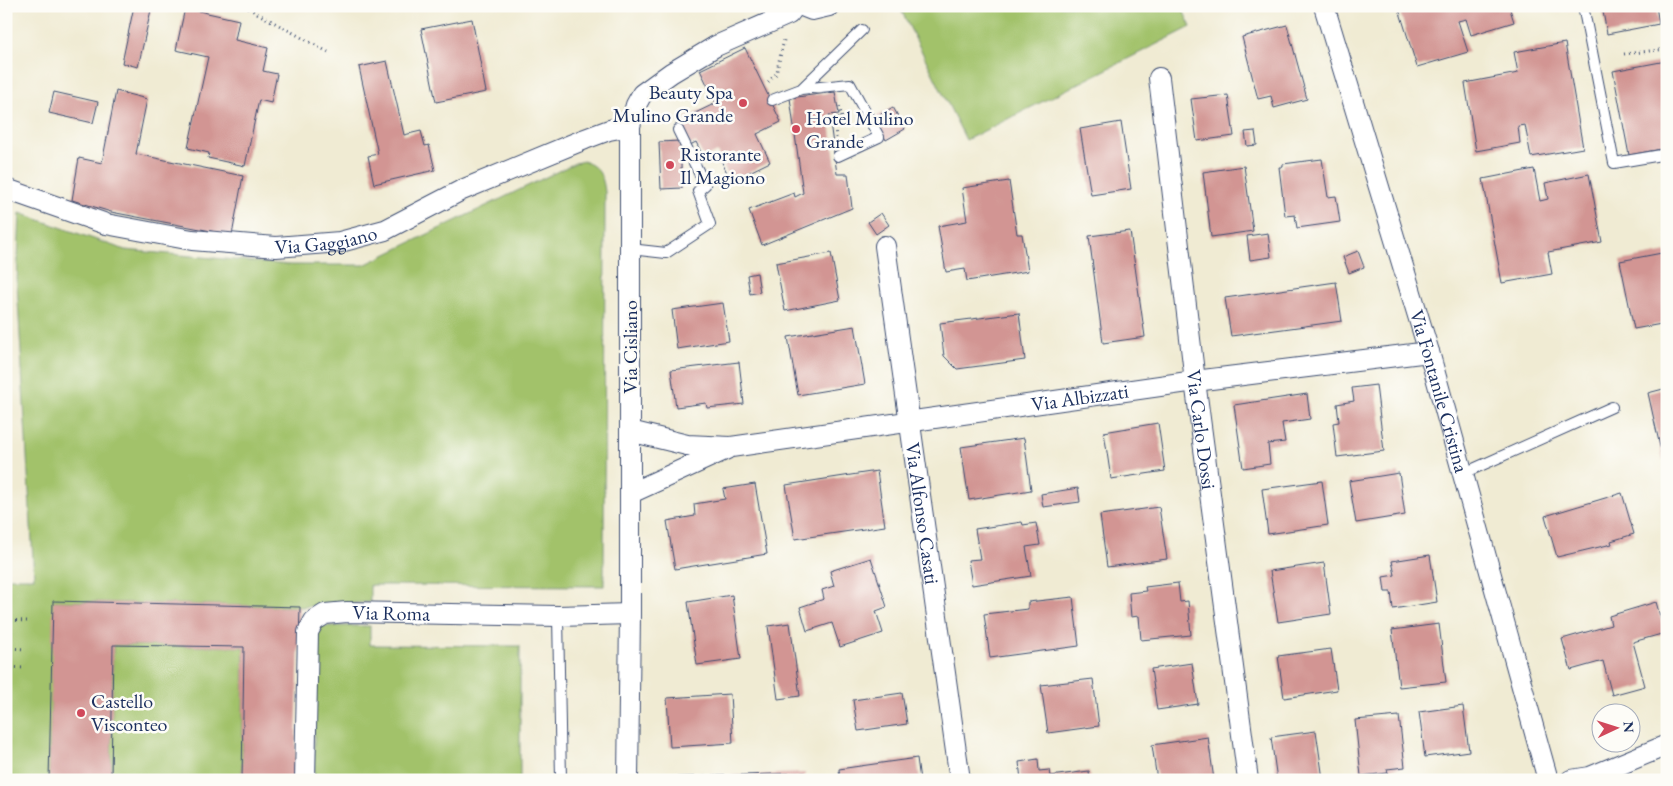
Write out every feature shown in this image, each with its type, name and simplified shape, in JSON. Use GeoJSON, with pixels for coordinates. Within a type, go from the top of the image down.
{"type":"FeatureCollection","features":[{"type":"Feature","properties":{"kind":"street","name":"Via Cisliano"},"geometry":{"type":"LineString","coordinates":[[628,780],[631,493],[630,126],[636,105],[642,94],[654,85],[716,46],[789,14],[795,6]]}},
{"type":"Feature","properties":{"kind":"street"},"geometry":{"type":"LineString","coordinates":[[802,6],[812,10],[829,6]]}},
{"type":"Feature","properties":{"kind":"street","name":"Via Fontanile Cristina"},"geometry":{"type":"LineString","coordinates":[[1324,6],[1429,352],[1548,780]]}},
{"type":"Feature","properties":{"kind":"street","name":"Via Carlo Dossi"},"geometry":{"type":"LineString","coordinates":[[1159,78],[1195,381],[1248,780]]}},
{"type":"Feature","properties":{"kind":"street","name":"Via Gaggiano"},"geometry":{"type":"LineString","coordinates":[[6,189],[106,224],[192,240],[276,247],[340,242],[385,230],[471,186],[585,139],[609,130],[630,126]]}},
{"type":"Feature","properties":{"kind":"street","name":"Via Alfonso Casati"},"geometry":{"type":"LineString","coordinates":[[885,246],[960,780]]}},
{"type":"Feature","properties":{"kind":"street","name":"Via Albizzati"},"geometry":{"type":"LineString","coordinates":[[630,430],[687,445],[731,447],[1195,381],[1429,352]]}},
{"type":"Feature","properties":{"kind":"street","name":"Via Albizzati"},"geometry":{"type":"LineString","coordinates":[[631,493],[731,447]]}},
{"type":"Feature","properties":{"kind":"street","name":"Via Roma"},"geometry":{"type":"LineString","coordinates":[[305,780],[308,632],[314,621],[325,614],[369,612],[558,616],[630,614]]}},
{"type":"Feature","properties":{"kind":"street"},"geometry":{"type":"LineString","coordinates":[[1571,780],[1590,777],[1667,745]]}},
{"type":"Feature","properties":{"kind":"lane"},"geometry":{"type":"LineString","coordinates":[[1583,6],[1614,163],[1667,154]]}},
{"type":"Feature","properties":{"kind":"lane"},"geometry":{"type":"LineString","coordinates":[[801,89],[862,30]]}},
{"type":"Feature","properties":{"kind":"lane"},"geometry":{"type":"LineString","coordinates":[[772,100],[801,89],[850,84],[880,137],[838,156]]}},
{"type":"Feature","properties":{"kind":"lane"},"geometry":{"type":"LineString","coordinates":[[630,250],[666,253],[710,224],[698,191],[706,185],[678,130]]}},
{"type":"Feature","properties":{"kind":"lane"},"geometry":{"type":"LineString","coordinates":[[1462,474],[1612,407]]}},
{"type":"Feature","properties":{"kind":"lane"},"geometry":{"type":"LineString","coordinates":[[558,616],[561,780]]}},
{"type":"Feature","properties":{"kind":"path"},"geometry":{"type":"LineString","coordinates":[[244,6],[328,52]]}},
{"type":"Feature","properties":{"kind":"path"},"geometry":{"type":"LineString","coordinates":[[763,86],[776,74],[784,40],[787,36]]}},
{"type":"Feature","properties":{"kind":"path"},"geometry":{"type":"LineString","coordinates":[[1624,54],[1667,50]]}},
{"type":"Feature","properties":{"kind":"path"},"geometry":{"type":"LineString","coordinates":[[836,85],[842,118],[834,118],[838,156]]}},
{"type":"Feature","properties":{"kind":"path"},"geometry":{"type":"LineString","coordinates":[[6,620],[26,621]]}},
{"type":"Feature","properties":{"kind":"path"},"geometry":{"type":"LineString","coordinates":[[6,648],[25,648]]}},
{"type":"Feature","properties":{"kind":"path"},"geometry":{"type":"LineString","coordinates":[[6,667],[24,668]]}},
{"type":"Feature","properties":{"kind":"green space"},"geometry":{"type":"Polygon","coordinates":[[[899,6],[1181,6],[1191,27],[966,140],[899,6]]]}},
{"type":"Feature","properties":{"kind":"green space"},"geometry":{"type":"Polygon","coordinates":[[[584,161],[600,173],[605,192],[604,586],[370,585],[370,602],[300,607],[54,601],[49,780],[6,780],[6,578],[34,578],[17,283],[20,213],[125,250],[290,265],[364,265],[575,163],[584,161]]]}},
{"type":"Feature","properties":{"kind":"green space"},"geometry":{"type":"Polygon","coordinates":[[[314,626],[370,626],[370,645],[520,646],[520,780],[314,780],[314,626]]]}},
{"type":"Feature","properties":{"kind":"green space"},"geometry":{"type":"Polygon","coordinates":[[[113,645],[244,647],[242,780],[111,780],[113,645]]]}},
{"type":"Feature","properties":{"kind":"building"},"geometry":{"type":"Polygon","coordinates":[[[134,6],[151,10],[138,67],[122,63],[134,6]]]}},
{"type":"Feature","properties":{"kind":"building"},"geometry":{"type":"Polygon","coordinates":[[[1398,6],[1509,6],[1514,22],[1471,35],[1466,19],[1458,21],[1468,52],[1417,67],[1398,6]]]}},
{"type":"Feature","properties":{"kind":"building"},"geometry":{"type":"Polygon","coordinates":[[[1602,6],[1656,6],[1659,24],[1607,34],[1602,6]]]}},
{"type":"Feature","properties":{"kind":"building"},"geometry":{"type":"Polygon","coordinates":[[[185,8],[239,20],[235,40],[268,48],[263,71],[277,74],[271,103],[259,100],[245,166],[208,158],[209,153],[188,148],[208,57],[176,50],[185,8]]]}},
{"type":"Feature","properties":{"kind":"building"},"geometry":{"type":"Polygon","coordinates":[[[472,19],[486,92],[436,102],[421,29],[472,19]]]}},
{"type":"Feature","properties":{"kind":"building"},"geometry":{"type":"Polygon","coordinates":[[[1287,25],[1307,99],[1274,108],[1271,96],[1258,99],[1242,37],[1287,25]]]}},
{"type":"Feature","properties":{"kind":"building"},"geometry":{"type":"Polygon","coordinates":[[[1565,43],[1583,148],[1531,157],[1525,125],[1518,126],[1520,143],[1476,151],[1465,83],[1518,73],[1514,52],[1565,43]]]}},
{"type":"Feature","properties":{"kind":"building"},"geometry":{"type":"Polygon","coordinates":[[[745,48],[781,122],[757,134],[770,162],[731,181],[717,152],[704,158],[696,142],[690,145],[681,125],[687,123],[685,118],[716,103],[700,70],[745,48]]]}},
{"type":"Feature","properties":{"kind":"building"},"geometry":{"type":"Polygon","coordinates":[[[387,61],[404,135],[421,131],[425,146],[429,145],[435,170],[374,184],[368,156],[378,154],[359,67],[387,61]]]}},
{"type":"Feature","properties":{"kind":"building"},"geometry":{"type":"Polygon","coordinates":[[[1666,61],[1667,148],[1629,155],[1613,71],[1666,61]]]}},
{"type":"Feature","properties":{"kind":"building"},"geometry":{"type":"Polygon","coordinates":[[[116,91],[147,99],[136,154],[243,176],[232,235],[111,212],[72,200],[79,158],[102,163],[116,91]]]}},
{"type":"Feature","properties":{"kind":"building"},"geometry":{"type":"Polygon","coordinates":[[[54,92],[98,102],[93,123],[49,113],[54,92]]]}},
{"type":"Feature","properties":{"kind":"building"},"geometry":{"type":"Polygon","coordinates":[[[835,92],[839,114],[829,115],[837,174],[848,174],[852,208],[762,245],[749,210],[794,193],[795,197],[803,193],[790,98],[835,92]]]}},
{"type":"Feature","properties":{"kind":"building"},"geometry":{"type":"Polygon","coordinates":[[[1228,95],[1234,136],[1197,141],[1191,99],[1228,95]]]}},
{"type":"Feature","properties":{"kind":"building"},"geometry":{"type":"Polygon","coordinates":[[[893,107],[905,129],[886,140],[874,118],[893,107]]]}},
{"type":"Feature","properties":{"kind":"building"},"geometry":{"type":"Polygon","coordinates":[[[1121,122],[1131,189],[1091,195],[1080,129],[1121,122]]]}},
{"type":"Feature","properties":{"kind":"building"},"geometry":{"type":"Polygon","coordinates":[[[1255,131],[1257,145],[1247,146],[1245,132],[1255,131]]]}},
{"type":"Feature","properties":{"kind":"building","name":"Ristorante Il Magiono"},"geometry":{"type":"Polygon","coordinates":[[[680,141],[682,188],[661,189],[659,142],[680,141]]]}},
{"type":"Feature","properties":{"kind":"building"},"geometry":{"type":"Polygon","coordinates":[[[1322,159],[1328,197],[1336,196],[1340,222],[1297,228],[1295,215],[1285,216],[1279,167],[1283,167],[1283,164],[1322,159]]]}},
{"type":"Feature","properties":{"kind":"building"},"geometry":{"type":"Polygon","coordinates":[[[1244,166],[1253,231],[1211,237],[1203,172],[1244,166]]]}},
{"type":"Feature","properties":{"kind":"building"},"geometry":{"type":"Polygon","coordinates":[[[1534,169],[1540,201],[1548,199],[1545,183],[1589,174],[1602,242],[1548,252],[1552,274],[1502,283],[1483,179],[1534,169]]]}},
{"type":"Feature","properties":{"kind":"building"},"geometry":{"type":"Polygon","coordinates":[[[1009,181],[1017,234],[1022,234],[1028,271],[967,281],[965,269],[946,272],[938,226],[967,221],[962,188],[1009,181]]]}},
{"type":"Feature","properties":{"kind":"building"},"geometry":{"type":"Polygon","coordinates":[[[881,213],[889,225],[876,234],[868,222],[881,213]]]}},
{"type":"Feature","properties":{"kind":"building"},"geometry":{"type":"Polygon","coordinates":[[[1130,231],[1145,337],[1103,343],[1089,236],[1130,231]]]}},
{"type":"Feature","properties":{"kind":"building"},"geometry":{"type":"Polygon","coordinates":[[[1268,233],[1271,257],[1250,260],[1247,236],[1268,233]]]}},
{"type":"Feature","properties":{"kind":"building"},"geometry":{"type":"Polygon","coordinates":[[[1358,251],[1364,267],[1349,273],[1343,257],[1358,251]]]}},
{"type":"Feature","properties":{"kind":"building"},"geometry":{"type":"Polygon","coordinates":[[[1667,252],[1667,323],[1634,329],[1620,261],[1667,252]]]}},
{"type":"Feature","properties":{"kind":"building"},"geometry":{"type":"Polygon","coordinates":[[[831,253],[840,300],[785,311],[776,263],[831,253]]]}},
{"type":"Feature","properties":{"kind":"building"},"geometry":{"type":"Polygon","coordinates":[[[757,273],[760,292],[750,294],[747,275],[757,273]]]}},
{"type":"Feature","properties":{"kind":"building"},"geometry":{"type":"Polygon","coordinates":[[[1336,282],[1342,321],[1231,336],[1225,298],[1336,282]]]}},
{"type":"Feature","properties":{"kind":"building"},"geometry":{"type":"Polygon","coordinates":[[[723,303],[729,341],[677,349],[672,310],[723,303]]]}},
{"type":"Feature","properties":{"kind":"building"},"geometry":{"type":"Polygon","coordinates":[[[1019,313],[1025,360],[957,369],[944,356],[940,323],[1019,313]]]}},
{"type":"Feature","properties":{"kind":"building"},"geometry":{"type":"Polygon","coordinates":[[[855,326],[865,384],[798,395],[788,337],[855,326]]]}},
{"type":"Feature","properties":{"kind":"building"},"geometry":{"type":"Polygon","coordinates":[[[739,362],[744,404],[707,408],[706,403],[676,407],[671,370],[739,362]]]}},
{"type":"Feature","properties":{"kind":"building"},"geometry":{"type":"Polygon","coordinates":[[[1376,385],[1384,451],[1337,457],[1333,423],[1339,422],[1337,404],[1354,401],[1352,388],[1376,385]]]}},
{"type":"Feature","properties":{"kind":"building"},"geometry":{"type":"Polygon","coordinates":[[[1667,388],[1667,460],[1663,460],[1648,393],[1667,388]]]}},
{"type":"Feature","properties":{"kind":"building"},"geometry":{"type":"Polygon","coordinates":[[[1307,394],[1310,419],[1282,423],[1285,442],[1268,444],[1270,464],[1243,468],[1234,405],[1307,394]]]}},
{"type":"Feature","properties":{"kind":"building"},"geometry":{"type":"Polygon","coordinates":[[[1158,423],[1165,471],[1111,479],[1104,432],[1158,423]]]}},
{"type":"Feature","properties":{"kind":"building"},"geometry":{"type":"Polygon","coordinates":[[[1024,438],[1031,490],[969,500],[961,447],[1024,438]]]}},
{"type":"Feature","properties":{"kind":"building"},"geometry":{"type":"Polygon","coordinates":[[[877,471],[885,526],[795,539],[786,485],[877,471]]]}},
{"type":"Feature","properties":{"kind":"building"},"geometry":{"type":"Polygon","coordinates":[[[1399,473],[1405,515],[1356,523],[1349,481],[1399,473]]]}},
{"type":"Feature","properties":{"kind":"building"},"geometry":{"type":"Polygon","coordinates":[[[1322,481],[1328,525],[1268,534],[1262,489],[1322,481]]]}},
{"type":"Feature","properties":{"kind":"building"},"geometry":{"type":"Polygon","coordinates":[[[755,484],[767,554],[675,569],[667,521],[695,516],[694,504],[725,499],[723,489],[755,484]]]}},
{"type":"Feature","properties":{"kind":"building"},"geometry":{"type":"Polygon","coordinates":[[[1078,488],[1080,502],[1043,507],[1041,494],[1078,488]]]}},
{"type":"Feature","properties":{"kind":"building"},"geometry":{"type":"Polygon","coordinates":[[[1622,493],[1634,534],[1611,541],[1612,544],[1557,557],[1545,516],[1622,493]]]}},
{"type":"Feature","properties":{"kind":"building"},"geometry":{"type":"Polygon","coordinates":[[[1159,507],[1167,559],[1107,567],[1100,515],[1159,507]]]}},
{"type":"Feature","properties":{"kind":"building"},"geometry":{"type":"Polygon","coordinates":[[[1022,522],[1023,525],[1036,523],[1040,545],[1026,547],[1031,576],[972,585],[968,560],[980,559],[975,529],[1022,522]]]}},
{"type":"Feature","properties":{"kind":"building"},"geometry":{"type":"Polygon","coordinates":[[[1430,555],[1437,602],[1393,609],[1391,592],[1385,592],[1383,577],[1395,575],[1392,561],[1430,555]]]}},
{"type":"Feature","properties":{"kind":"building"},"geometry":{"type":"Polygon","coordinates":[[[871,558],[887,607],[876,611],[883,633],[840,647],[832,623],[807,631],[800,607],[824,599],[822,590],[834,586],[830,571],[871,558]]]}},
{"type":"Feature","properties":{"kind":"building"},"geometry":{"type":"Polygon","coordinates":[[[1324,563],[1331,614],[1278,622],[1270,571],[1324,563]]]}},
{"type":"Feature","properties":{"kind":"building"},"geometry":{"type":"Polygon","coordinates":[[[1178,583],[1180,602],[1188,601],[1191,635],[1141,640],[1139,616],[1131,617],[1129,593],[1146,591],[1145,587],[1178,583]]]}},
{"type":"Feature","properties":{"kind":"building"},"geometry":{"type":"Polygon","coordinates":[[[732,595],[741,659],[697,665],[688,602],[732,595]]]}},
{"type":"Feature","properties":{"kind":"building"},"geometry":{"type":"Polygon","coordinates":[[[1073,597],[1079,646],[990,658],[984,614],[1028,609],[1028,602],[1073,597]]]}},
{"type":"Feature","properties":{"kind":"building","name":"Castello Visconteo"},"geometry":{"type":"Polygon","coordinates":[[[53,601],[300,607],[295,780],[242,780],[244,647],[113,645],[111,780],[49,780],[53,601]]]}},
{"type":"Feature","properties":{"kind":"building"},"geometry":{"type":"Polygon","coordinates":[[[1656,602],[1665,633],[1633,642],[1645,686],[1612,695],[1603,661],[1571,670],[1562,639],[1611,625],[1609,616],[1656,602]]]}},
{"type":"Feature","properties":{"kind":"building"},"geometry":{"type":"Polygon","coordinates":[[[790,623],[800,696],[778,699],[768,626],[790,623]]]}},
{"type":"Feature","properties":{"kind":"building"},"geometry":{"type":"Polygon","coordinates":[[[1439,624],[1446,682],[1399,687],[1392,630],[1439,624]]]}},
{"type":"Feature","properties":{"kind":"building"},"geometry":{"type":"Polygon","coordinates":[[[1331,649],[1337,690],[1284,698],[1278,656],[1331,649]]]}},
{"type":"Feature","properties":{"kind":"building"},"geometry":{"type":"Polygon","coordinates":[[[1192,663],[1198,704],[1157,710],[1151,669],[1192,663]]]}},
{"type":"Feature","properties":{"kind":"building"},"geometry":{"type":"Polygon","coordinates":[[[1093,679],[1099,726],[1048,733],[1041,685],[1093,679]]]}},
{"type":"Feature","properties":{"kind":"building"},"geometry":{"type":"Polygon","coordinates":[[[902,693],[907,724],[858,731],[853,700],[902,693]]]}},
{"type":"Feature","properties":{"kind":"building"},"geometry":{"type":"Polygon","coordinates":[[[730,694],[733,743],[670,747],[667,698],[730,694]]]}},
{"type":"Feature","properties":{"kind":"building"},"geometry":{"type":"Polygon","coordinates":[[[1463,706],[1469,751],[1425,757],[1419,712],[1463,706]]]}},
{"type":"Feature","properties":{"kind":"building"},"geometry":{"type":"Polygon","coordinates":[[[1399,716],[1405,767],[1387,769],[1388,773],[1361,776],[1355,720],[1399,716]]]}},
{"type":"Feature","properties":{"kind":"building"},"geometry":{"type":"Polygon","coordinates":[[[1316,731],[1323,779],[1277,780],[1271,737],[1316,731]]]}},
{"type":"Feature","properties":{"kind":"building"},"geometry":{"type":"Polygon","coordinates":[[[1208,737],[1214,780],[1157,780],[1152,745],[1208,737]]]}},
{"type":"Feature","properties":{"kind":"building"},"geometry":{"type":"Polygon","coordinates":[[[917,758],[920,780],[840,780],[839,769],[917,758]]]}},
{"type":"Feature","properties":{"kind":"building"},"geometry":{"type":"Polygon","coordinates":[[[1038,759],[1039,771],[1049,770],[1050,776],[1089,771],[1090,780],[1021,780],[1019,762],[1038,759]]]}},
{"type":"Feature","properties":{"kind":"building"},"geometry":{"type":"Polygon","coordinates":[[[805,773],[805,780],[654,780],[654,778],[805,773]]]}},
{"type":"Feature","properties":{"kind":"place","name":"Beauty Spa Mulino Grande"},"geometry":{"type":"Point","coordinates":[743,103]}},
{"type":"Feature","properties":{"kind":"place","name":"Hotel Mulino Grande"},"geometry":{"type":"Point","coordinates":[796,129]}},
{"type":"Feature","properties":{"kind":"place","name":"Ristorante Il Magiono"},"geometry":{"type":"Point","coordinates":[670,165]}},
{"type":"Feature","properties":{"kind":"place","name":"Castello Visconteo"},"geometry":{"type":"Point","coordinates":[81,713]}}]}
